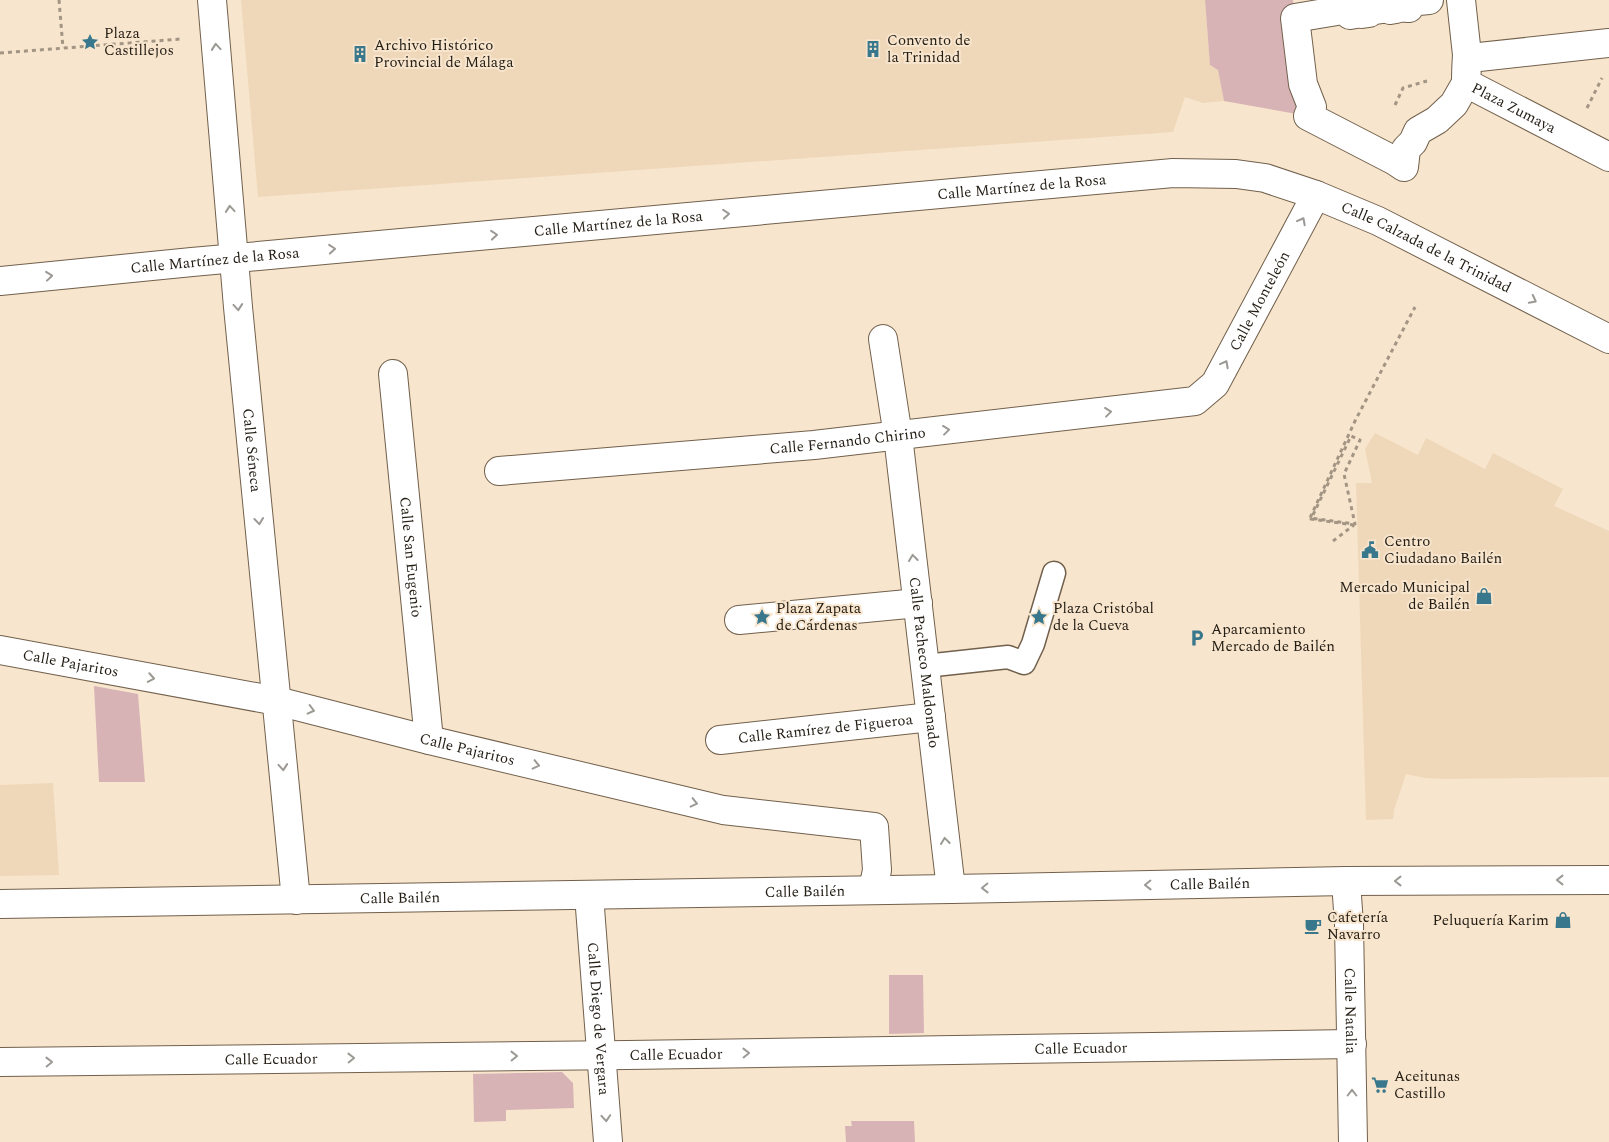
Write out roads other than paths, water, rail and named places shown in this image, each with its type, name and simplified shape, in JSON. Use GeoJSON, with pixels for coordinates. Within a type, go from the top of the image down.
{"type":"FeatureCollection","features":[{"type":"Feature","properties":{"kind":"street","name":"Calle Séneca"},"geometry":{"type":"LineString","coordinates":[[212,0],[234,258],[296,900]]}},
{"type":"Feature","properties":{"kind":"street"},"geometry":{"type":"LineString","coordinates":[[1429,0],[1408,2],[1409,8],[1397,7],[1396,9],[1390,10],[1389,8],[1362,14],[1361,12],[1356,12],[1356,14],[1350,15],[1349,10],[1295,18],[1303,84],[1312,107],[1308,116],[1404,167],[1406,149],[1413,142],[1418,131],[1437,120],[1454,104],[1466,83],[1467,55],[1461,0]]}},
{"type":"Feature","properties":{"kind":"street","name":"Plaza Zumaya"},"geometry":{"type":"LineString","coordinates":[[1467,55],[1470,58],[1609,43]]}},
{"type":"Feature","properties":{"kind":"street","name":"Plaza Zumaya"},"geometry":{"type":"LineString","coordinates":[[1466,83],[1609,157]]}},
{"type":"Feature","properties":{"kind":"street","name":"Calle Martínez de la Rosa"},"geometry":{"type":"LineString","coordinates":[[0,281],[1173,173],[1236,174]]}},
{"type":"Feature","properties":{"kind":"street","name":"Calle Calzada de la Trinidad"},"geometry":{"type":"LineString","coordinates":[[1236,174],[1265,178],[1316,195],[1378,221],[1609,340]]}},
{"type":"Feature","properties":{"kind":"street","name":"Calle Monteleón"},"geometry":{"type":"LineString","coordinates":[[1195,402],[1215,384],[1316,195]]}},
{"type":"Feature","properties":{"kind":"street","name":"Calle Pacheco Maldonado"},"geometry":{"type":"LineString","coordinates":[[883,339],[898,436],[951,889]]}},
{"type":"Feature","properties":{"kind":"street","name":"Calle San Eugenio"},"geometry":{"type":"LineString","coordinates":[[393,374],[429,740]]}},
{"type":"Feature","properties":{"kind":"street","name":"Calle Fernando Chirino"},"geometry":{"type":"LineString","coordinates":[[500,471],[814,445],[1195,402]]}},
{"type":"Feature","properties":{"kind":"street"},"geometry":{"type":"LineString","coordinates":[[739,620],[918,603]]}},
{"type":"Feature","properties":{"kind":"street","name":"Calle Pajaritos"},"geometry":{"type":"LineString","coordinates":[[0,650],[277,701],[429,740],[724,810],[874,827],[877,870],[872,890]]}},
{"type":"Feature","properties":{"kind":"street","name":"Calle Ramírez de Figueroa"},"geometry":{"type":"LineString","coordinates":[[720,740],[931,717]]}},
{"type":"Feature","properties":{"kind":"street","name":"Calle Bailén"},"geometry":{"type":"LineString","coordinates":[[0,904],[1346,881],[1609,880]]}},
{"type":"Feature","properties":{"kind":"street","name":"Calle Natalia"},"geometry":{"type":"LineString","coordinates":[[1346,881],[1349,925],[1353,1142]]}},
{"type":"Feature","properties":{"kind":"street","name":"Calle Diego de Vergara"},"geometry":{"type":"LineString","coordinates":[[589,895],[608,1142]]}},
{"type":"Feature","properties":{"kind":"street","name":"Calle Ecuador"},"geometry":{"type":"LineString","coordinates":[[0,1062],[1352,1044]]}},
{"type":"Feature","properties":{"kind":"lane"},"geometry":{"type":"LineString","coordinates":[[925,666],[1008,657],[1024,663],[1033,644],[1054,573]]}},
{"type":"Feature","properties":{"kind":"place","name":"Plaza Castillejos"},"geometry":{"type":"Point","coordinates":[90,42]}},
{"type":"Feature","properties":{"kind":"place","name":"Convento de la Trinidad"},"geometry":{"type":"Point","coordinates":[873,49]}},
{"type":"Feature","properties":{"kind":"place","name":"Archivo Histórico Provincial de Málaga"},"geometry":{"type":"Point","coordinates":[360,54]}},
{"type":"Feature","properties":{"kind":"place","name":"Centro Ciudadano Bailén"},"geometry":{"type":"Point","coordinates":[1370,550]}},
{"type":"Feature","properties":{"kind":"place","name":"Mercado Municipal de Bailén"},"geometry":{"type":"Point","coordinates":[1484,596]}},
{"type":"Feature","properties":{"kind":"place","name":"Plaza Zapata de Cárdenas"},"geometry":{"type":"Point","coordinates":[762,617]}},
{"type":"Feature","properties":{"kind":"place","name":"Plaza Cristóbal de la Cueva"},"geometry":{"type":"Point","coordinates":[1039,617]}},
{"type":"Feature","properties":{"kind":"place","name":"Aparcamiento Mercado de Bailén"},"geometry":{"type":"Point","coordinates":[1197,638]}},
{"type":"Feature","properties":{"kind":"place","name":"Peluquería Karim"},"geometry":{"type":"Point","coordinates":[1563,920]}},
{"type":"Feature","properties":{"kind":"place","name":"Cafetería Navarro"},"geometry":{"type":"Point","coordinates":[1313,926]}},
{"type":"Feature","properties":{"kind":"place","name":"Aceitunas Castillo"},"geometry":{"type":"Point","coordinates":[1380,1085]}}]}
